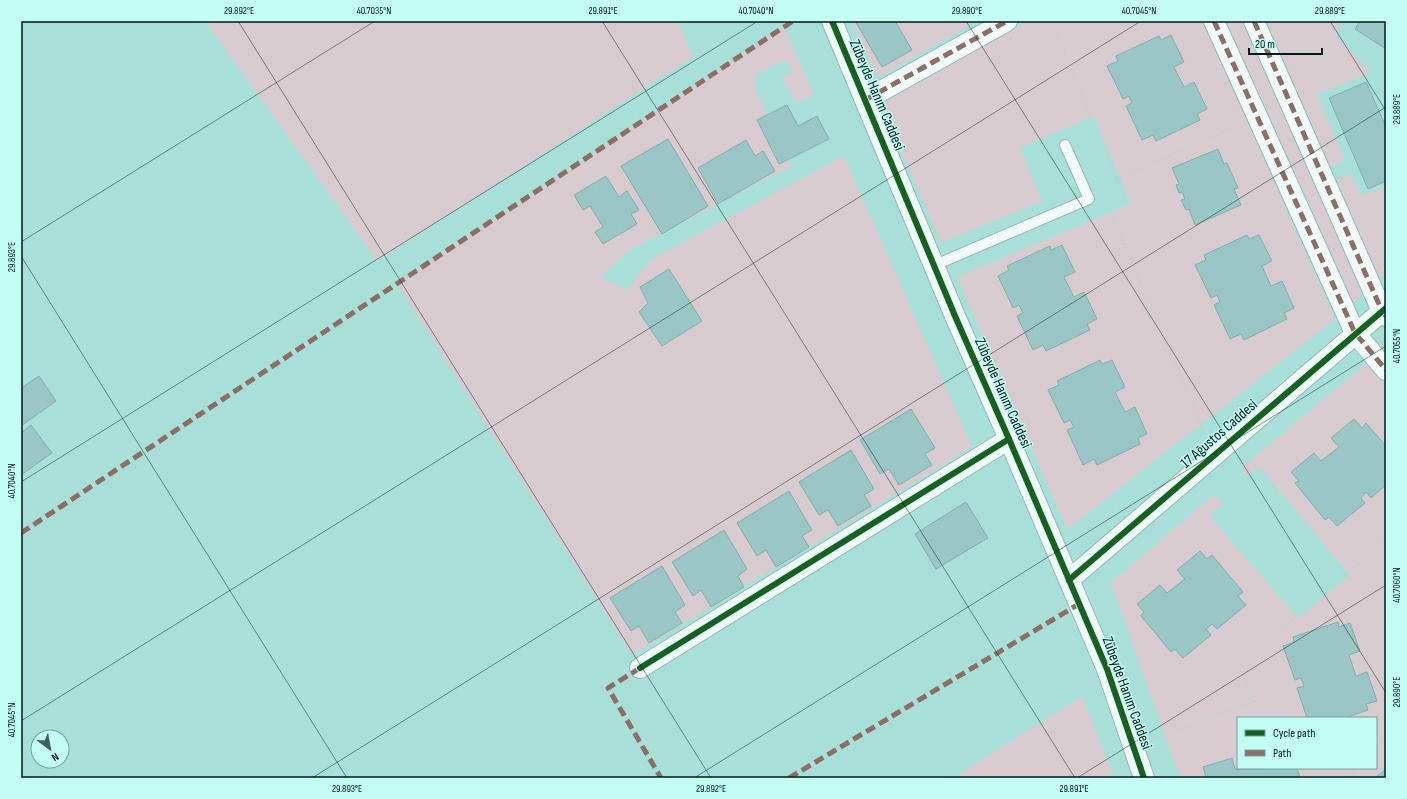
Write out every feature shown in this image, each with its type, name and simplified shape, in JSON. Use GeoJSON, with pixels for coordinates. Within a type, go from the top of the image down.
{"type":"FeatureCollection","features":[{"type":"Feature","properties":{"kind":"street","name":"Zübeyde Hanım Caddesi"},"geometry":{"type":"LineString","coordinates":[[832,21],[955,316],[1107,669],[1144,778]]}},
{"type":"Feature","properties":{"kind":"street"},"geometry":{"type":"LineString","coordinates":[[865,100],[1007,21]]}},
{"type":"Feature","properties":{"kind":"street"},"geometry":{"type":"LineString","coordinates":[[1214,21],[1355,334],[1386,370]]}},
{"type":"Feature","properties":{"kind":"street"},"geometry":{"type":"LineString","coordinates":[[1254,21],[1385,312]]}},
{"type":"Feature","properties":{"kind":"street","name":"17 Ağustos Caddesi"},"geometry":{"type":"LineString","coordinates":[[1069,580],[1355,334],[1385,312]]}},
{"type":"Feature","properties":{"kind":"street"},"geometry":{"type":"LineString","coordinates":[[640,668],[1009,439]]}},
{"type":"Feature","properties":{"kind":"lane"},"geometry":{"type":"LineString","coordinates":[[935,265],[1089,199],[1065,145]]}},
{"type":"Feature","properties":{"kind":"path"},"geometry":{"type":"LineString","coordinates":[[1051,21],[1126,201],[1109,208],[1214,455]]}},
{"type":"Feature","properties":{"kind":"path"},"geometry":{"type":"LineString","coordinates":[[1117,179],[1257,116]]}},
{"type":"Feature","properties":{"kind":"path"},"geometry":{"type":"LineString","coordinates":[[1233,439],[1386,623]]}},
{"type":"Feature","properties":{"kind":"path"},"geometry":{"type":"LineString","coordinates":[[1280,717],[1255,700],[1238,665],[1386,541]]}},
{"type":"Feature","properties":{"kind":"path"},"geometry":{"type":"LineString","coordinates":[[1134,746],[1255,700]]}},
{"type":"Feature","properties":{"kind":"path"},"geometry":{"type":"LineString","coordinates":[[1377,745],[1386,737]]}},
{"type":"Feature","properties":{"kind":"shaded area"},"geometry":{"type":"Polygon","coordinates":[[[205,21],[678,21],[693,57],[377,261],[205,21]]]}},
{"type":"Feature","properties":{"kind":"shaded area"},"geometry":{"type":"Polygon","coordinates":[[[851,21],[978,21],[877,78],[851,21]]]}},
{"type":"Feature","properties":{"kind":"shaded area"},"geometry":{"type":"Polygon","coordinates":[[[1028,21],[1203,21],[1335,319],[1069,528],[1066,527],[957,277],[1131,204],[1094,116],[1020,148],[1042,201],[941,243],[881,104],[1028,21]]]}},
{"type":"Feature","properties":{"kind":"shaded area"},"geometry":{"type":"Polygon","coordinates":[[[1224,21],[1243,21],[1364,294],[1351,305],[1224,21]]]}},
{"type":"Feature","properties":{"kind":"shaded area"},"geometry":{"type":"Polygon","coordinates":[[[1266,21],[1343,21],[1336,33],[1337,37],[1368,69],[1369,74],[1317,94],[1345,160],[1330,167],[1266,21]]]}},
{"type":"Feature","properties":{"kind":"shaded area"},"geometry":{"type":"Polygon","coordinates":[[[784,27],[814,94],[797,103],[781,79],[792,72],[785,60],[756,74],[756,91],[792,166],[631,249],[600,277],[626,290],[650,260],[844,156],[972,447],[632,655],[397,284],[784,27]]]}},
{"type":"Feature","properties":{"kind":"shaded area"},"geometry":{"type":"Polygon","coordinates":[[[1351,174],[1362,196],[1386,186],[1386,274],[1379,280],[1336,180],[1351,174]]]}},
{"type":"Feature","properties":{"kind":"shaded area"},"geometry":{"type":"Polygon","coordinates":[[[1386,347],[1386,778],[1180,778],[1111,583],[1214,494],[1223,504],[1209,515],[1298,618],[1350,575],[1260,467],[1247,476],[1241,468],[1386,347]]]}},
{"type":"Feature","properties":{"kind":"shaded area"},"geometry":{"type":"Polygon","coordinates":[[[1082,696],[1114,778],[953,778],[1082,696]]]}},
{"type":"Feature","properties":{"kind":"building"},"geometry":{"type":"Polygon","coordinates":[[[855,21],[895,21],[912,50],[882,67],[855,21]]]}},
{"type":"Feature","properties":{"kind":"building"},"geometry":{"type":"Polygon","coordinates":[[[1360,21],[1386,21],[1386,49],[1355,29],[1360,21]]]}},
{"type":"Feature","properties":{"kind":"building"},"geometry":{"type":"Polygon","coordinates":[[[1171,35],[1184,62],[1174,67],[1184,87],[1194,82],[1207,109],[1197,114],[1200,120],[1156,141],[1153,135],[1142,140],[1126,106],[1132,103],[1129,96],[1123,99],[1107,66],[1118,61],[1116,56],[1159,36],[1161,40],[1171,35]]]}},
{"type":"Feature","properties":{"kind":"building"},"geometry":{"type":"Polygon","coordinates":[[[1366,82],[1386,127],[1386,181],[1368,189],[1329,98],[1366,82]]]}},
{"type":"Feature","properties":{"kind":"building"},"geometry":{"type":"Polygon","coordinates":[[[787,105],[798,126],[817,116],[829,139],[779,164],[757,120],[787,105]]]}},
{"type":"Feature","properties":{"kind":"building"},"geometry":{"type":"Polygon","coordinates":[[[668,139],[708,206],[662,234],[621,166],[668,139]]]}},
{"type":"Feature","properties":{"kind":"building"},"geometry":{"type":"Polygon","coordinates":[[[746,140],[755,156],[763,151],[775,171],[718,204],[698,168],[746,140]]]}},
{"type":"Feature","properties":{"kind":"building"},"geometry":{"type":"Polygon","coordinates":[[[1218,149],[1224,164],[1227,163],[1238,188],[1234,189],[1241,205],[1195,225],[1189,209],[1186,210],[1181,200],[1185,199],[1182,192],[1179,193],[1176,185],[1179,184],[1172,168],[1218,149]]]}},
{"type":"Feature","properties":{"kind":"building"},"geometry":{"type":"Polygon","coordinates":[[[606,176],[619,197],[627,191],[639,210],[631,214],[637,224],[603,244],[595,232],[603,227],[590,206],[583,210],[574,195],[606,176]]]}},
{"type":"Feature","properties":{"kind":"building"},"geometry":{"type":"Polygon","coordinates":[[[1247,235],[1249,239],[1259,235],[1272,261],[1262,266],[1271,286],[1282,281],[1294,308],[1284,313],[1287,319],[1244,340],[1241,334],[1230,339],[1214,305],[1220,302],[1217,295],[1211,298],[1195,265],[1206,260],[1204,255],[1247,235]]]}},
{"type":"Feature","properties":{"kind":"building"},"geometry":{"type":"Polygon","coordinates":[[[1062,245],[1075,272],[1064,277],[1074,297],[1084,292],[1097,319],[1087,324],[1090,330],[1046,351],[1043,345],[1033,350],[1017,316],[1023,313],[1019,305],[1013,308],[998,276],[1009,270],[1007,266],[1050,246],[1051,250],[1062,245]]]}},
{"type":"Feature","properties":{"kind":"building"},"geometry":{"type":"Polygon","coordinates":[[[669,269],[702,321],[662,346],[639,312],[648,303],[640,287],[669,269]]]}},
{"type":"Feature","properties":{"kind":"building"},"geometry":{"type":"Polygon","coordinates":[[[1100,360],[1102,364],[1112,360],[1125,387],[1115,392],[1125,412],[1135,407],[1147,434],[1138,438],[1140,444],[1097,465],[1094,459],[1083,465],[1067,430],[1074,427],[1070,420],[1064,423],[1048,390],[1059,385],[1057,381],[1100,360]]]}},
{"type":"Feature","properties":{"kind":"building"},"geometry":{"type":"Polygon","coordinates":[[[39,376],[56,401],[21,426],[21,388],[39,376]]]}},
{"type":"Feature","properties":{"kind":"building"},"geometry":{"type":"Polygon","coordinates":[[[911,409],[935,448],[925,454],[932,465],[899,485],[889,469],[880,474],[860,440],[911,409]]]}},
{"type":"Feature","properties":{"kind":"building"},"geometry":{"type":"Polygon","coordinates":[[[1354,419],[1362,428],[1366,423],[1386,446],[1386,485],[1371,498],[1366,492],[1361,498],[1365,503],[1337,526],[1329,517],[1325,520],[1295,483],[1299,481],[1291,472],[1314,453],[1321,461],[1339,447],[1331,438],[1354,419]]]}},
{"type":"Feature","properties":{"kind":"building"},"geometry":{"type":"Polygon","coordinates":[[[31,425],[52,453],[21,475],[21,433],[31,425]]]}},
{"type":"Feature","properties":{"kind":"building"},"geometry":{"type":"Polygon","coordinates":[[[851,450],[874,489],[864,495],[871,506],[838,526],[828,510],[819,515],[799,482],[851,450]]]}},
{"type":"Feature","properties":{"kind":"building"},"geometry":{"type":"Polygon","coordinates":[[[789,491],[812,530],[802,536],[809,547],[776,567],[766,550],[757,556],[737,523],[789,491]]]}},
{"type":"Feature","properties":{"kind":"building"},"geometry":{"type":"Polygon","coordinates":[[[966,502],[988,538],[936,569],[915,534],[966,502]]]}},
{"type":"Feature","properties":{"kind":"building"},"geometry":{"type":"Polygon","coordinates":[[[724,530],[747,569],[738,576],[744,587],[711,607],[701,590],[693,596],[672,562],[724,530]]]}},
{"type":"Feature","properties":{"kind":"building"},"geometry":{"type":"Polygon","coordinates":[[[1200,551],[1207,559],[1212,555],[1243,592],[1238,596],[1246,605],[1217,629],[1212,624],[1206,629],[1211,635],[1183,658],[1175,649],[1171,652],[1141,616],[1144,612],[1137,604],[1160,585],[1167,593],[1185,579],[1177,570],[1200,551]]]}},
{"type":"Feature","properties":{"kind":"building"},"geometry":{"type":"Polygon","coordinates":[[[662,566],[685,605],[675,612],[682,623],[649,643],[639,626],[631,631],[610,598],[662,566]]]}},
{"type":"Feature","properties":{"kind":"building"},"geometry":{"type":"Polygon","coordinates":[[[1338,622],[1339,627],[1350,623],[1360,651],[1349,655],[1356,676],[1367,672],[1377,701],[1366,704],[1368,710],[1348,717],[1307,717],[1297,688],[1304,686],[1301,678],[1295,680],[1283,646],[1294,642],[1293,637],[1338,622]]]}},
{"type":"Feature","properties":{"kind":"building"},"geometry":{"type":"Polygon","coordinates":[[[1232,758],[1235,769],[1297,769],[1300,778],[1206,778],[1203,767],[1232,758]]]}},
{"type":"Feature","properties":{"kind":"building"},"geometry":{"type":"Polygon","coordinates":[[[1386,769],[1386,778],[1376,777],[1386,769]]]}},
{"type":"Feature","properties":{"kind":"marked path"},"geometry":{"type":"LineString","coordinates":[[21,533],[793,21]]}},
{"type":"Feature","properties":{"kind":"marked path"},"geometry":{"type":"LineString","coordinates":[[865,100],[1007,21]]}},
{"type":"Feature","properties":{"kind":"marked path"},"geometry":{"type":"LineString","coordinates":[[1214,21],[1355,333],[1386,370]]}},
{"type":"Feature","properties":{"kind":"marked path"},"geometry":{"type":"LineString","coordinates":[[1254,21],[1382,311],[1386,316]]}},
{"type":"Feature","properties":{"kind":"marked path"},"geometry":{"type":"LineString","coordinates":[[789,778],[1079,604]]}},
{"type":"Feature","properties":{"kind":"marked path"},"geometry":{"type":"LineString","coordinates":[[640,668],[608,688],[661,778]]}},
{"type":"Feature","properties":{"kind":"cycle path"},"geometry":{"type":"LineString","coordinates":[[832,21],[955,316],[1107,669],[1144,778]]}},
{"type":"Feature","properties":{"kind":"cycle path"},"geometry":{"type":"LineString","coordinates":[[1069,580],[1386,308]]}},
{"type":"Feature","properties":{"kind":"cycle path"},"geometry":{"type":"LineString","coordinates":[[640,668],[1009,439]]}}]}
